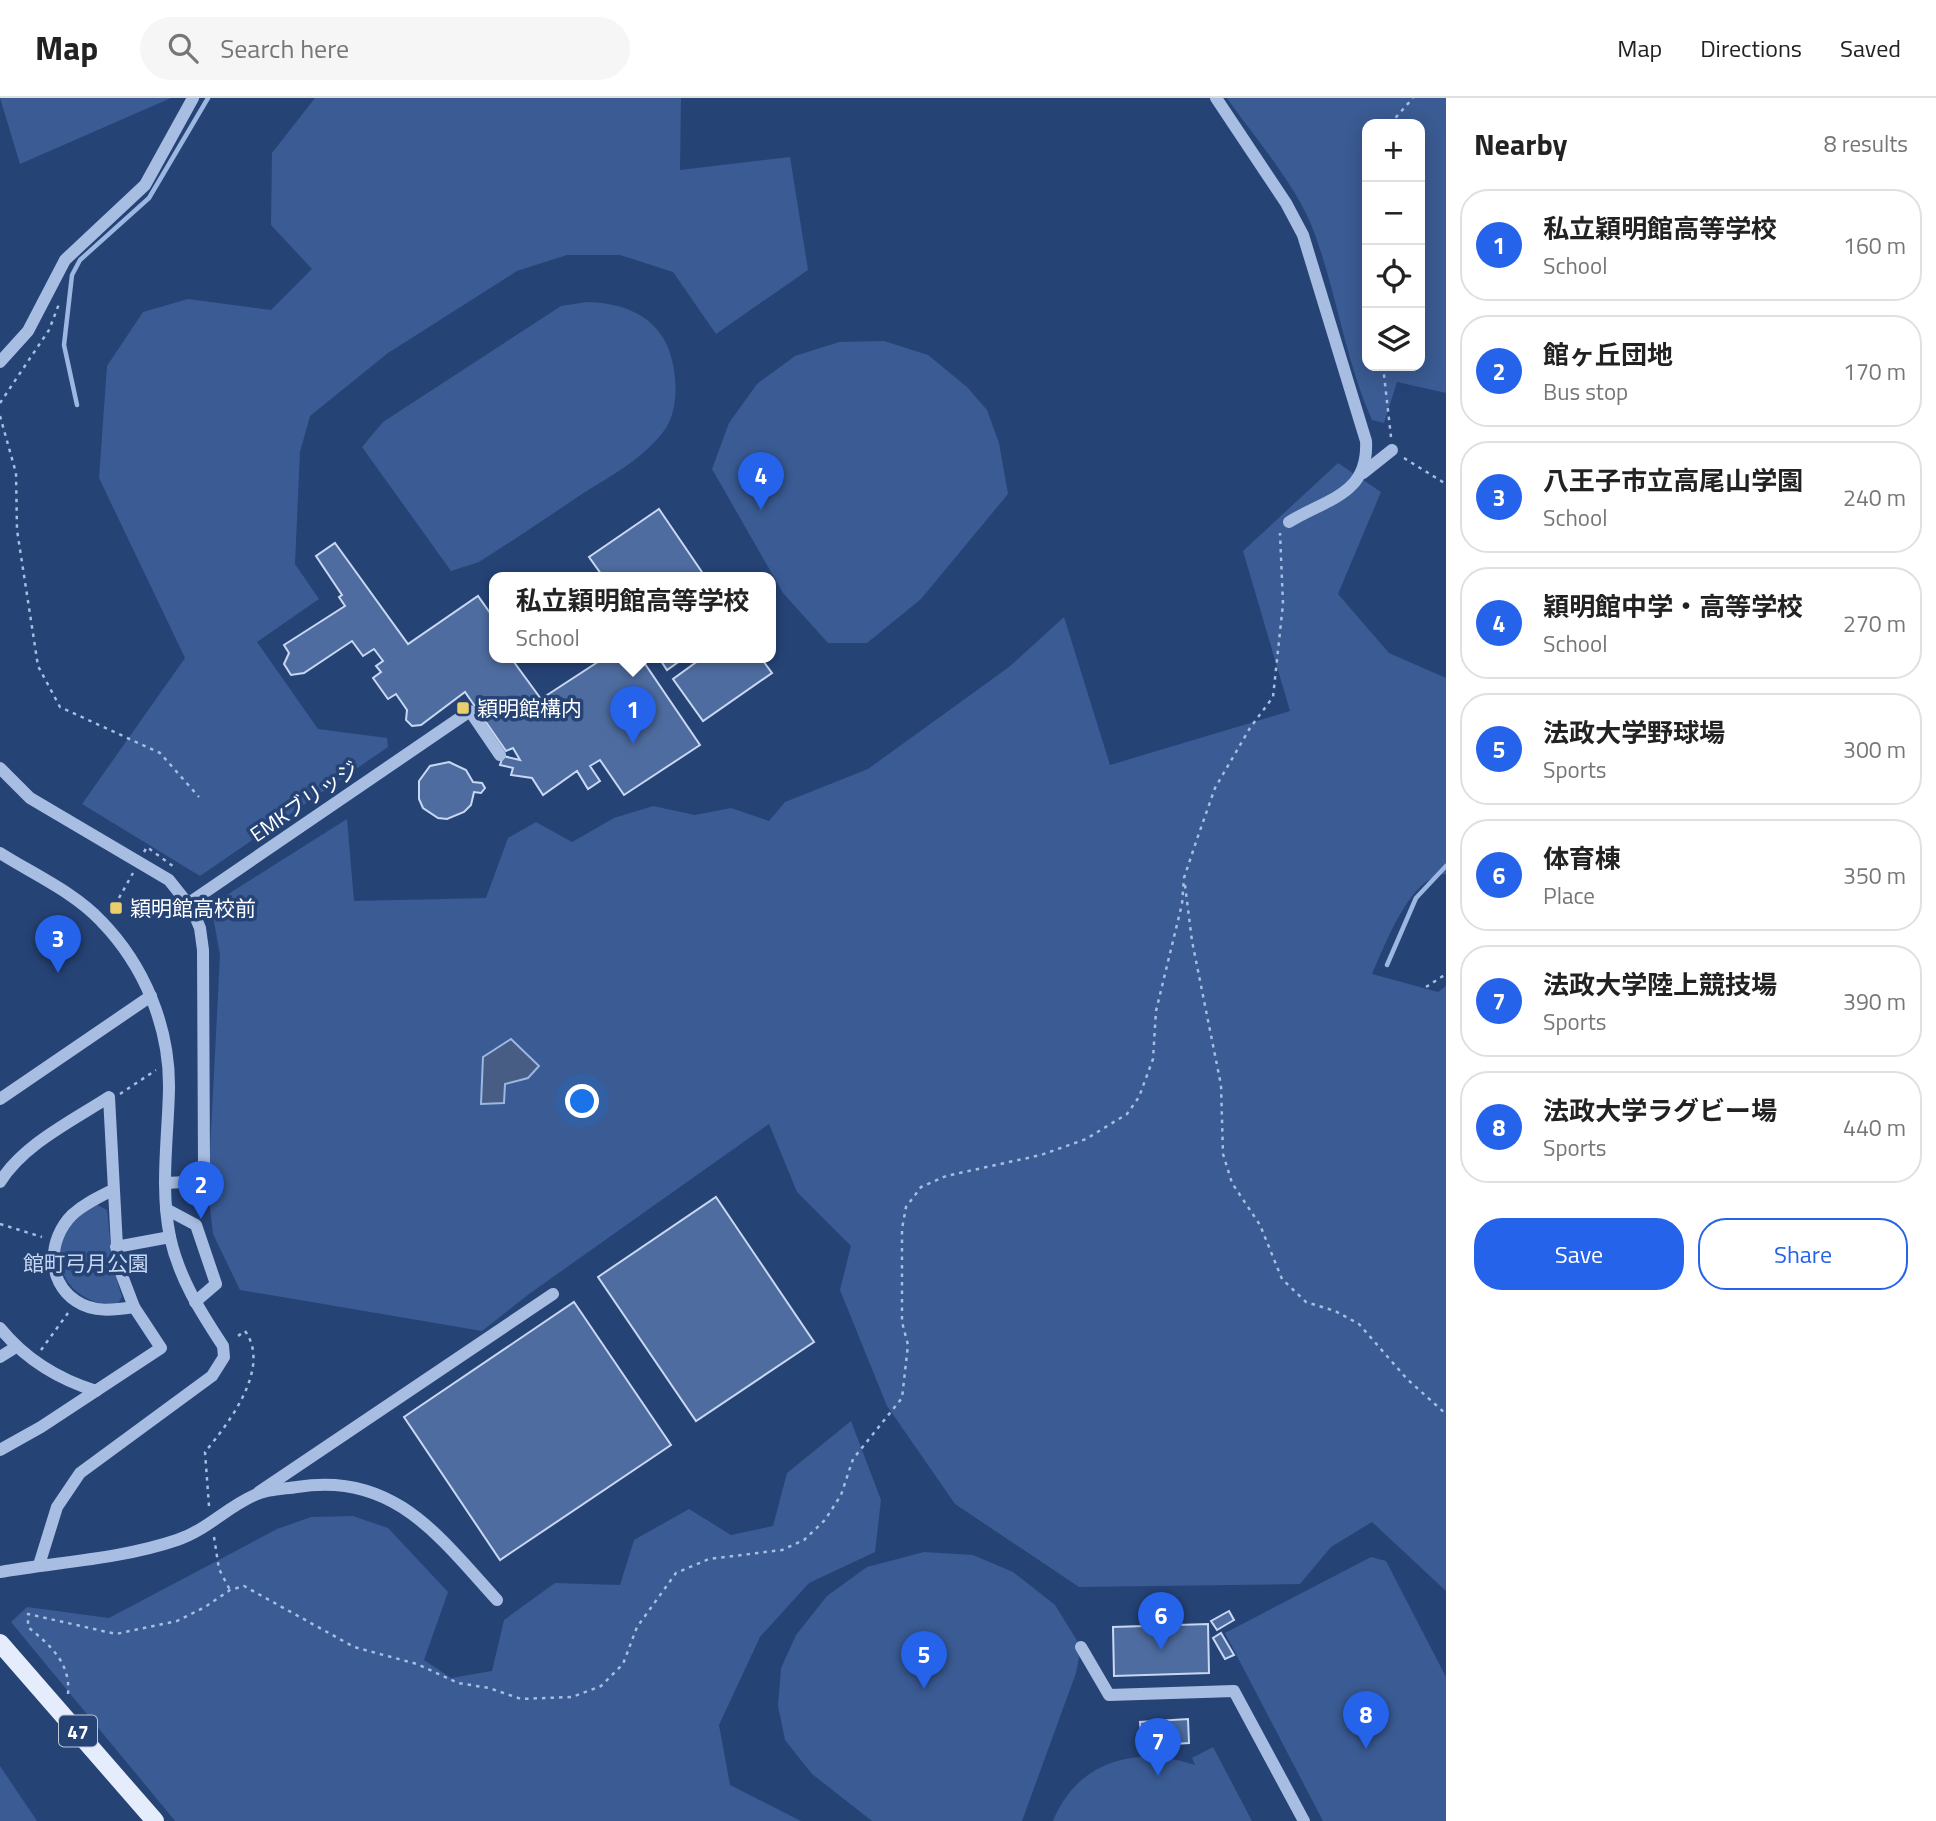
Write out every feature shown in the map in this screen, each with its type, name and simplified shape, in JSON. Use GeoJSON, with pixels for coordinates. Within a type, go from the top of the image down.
{"type":"FeatureCollection","features":[{"type":"Feature","properties":{"kind":"main road","name":"47"},"geometry":{"type":"LineString","coordinates":[[0,1643],[155,1821]]}},
{"type":"Feature","properties":{"kind":"street"},"geometry":{"type":"LineString","coordinates":[[0,362],[28,331],[60,266],[145,185],[193,98]]}},
{"type":"Feature","properties":{"kind":"street"},"geometry":{"type":"LineString","coordinates":[[1216,98],[1286,203],[1303,235],[1366,441],[1367,457],[1363,473]]}},
{"type":"Feature","properties":{"kind":"street"},"geometry":{"type":"LineString","coordinates":[[1289,522],[1329,503],[1392,450]]}},
{"type":"Feature","properties":{"kind":"street","name":"EMKブリッジ"},"geometry":{"type":"LineString","coordinates":[[189,903],[470,711],[500,755]]}},
{"type":"Feature","properties":{"kind":"street"},"geometry":{"type":"LineString","coordinates":[[0,768],[30,798],[159,873],[189,903],[200,928],[203,950],[204,1164],[203,1171],[192,1180],[165,1183]]}},
{"type":"Feature","properties":{"kind":"street"},"geometry":{"type":"LineString","coordinates":[[0,853],[100,919],[134,964],[151,996],[162,1029],[168,1073],[165,1183],[170,1237],[180,1273],[223,1346],[224,1360],[216,1372],[97,1458],[73,1480],[57,1507],[39,1565]]}},
{"type":"Feature","properties":{"kind":"street"},"geometry":{"type":"LineString","coordinates":[[0,1099],[151,996]]}},
{"type":"Feature","properties":{"kind":"street"},"geometry":{"type":"LineString","coordinates":[[0,1182],[19,1159],[40,1142],[109,1097],[116,1247],[124,1287],[161,1348],[0,1451]]}},
{"type":"Feature","properties":{"kind":"street"},"geometry":{"type":"LineString","coordinates":[[113,1190],[71,1216],[55,1241],[53,1254],[58,1279],[76,1301],[102,1310],[134,1307]]}},
{"type":"Feature","properties":{"kind":"street"},"geometry":{"type":"LineString","coordinates":[[166,1209],[196,1225],[216,1284],[195,1302]]}},
{"type":"Feature","properties":{"kind":"street"},"geometry":{"type":"LineString","coordinates":[[116,1247],[170,1237]]}},
{"type":"Feature","properties":{"kind":"street"},"geometry":{"type":"LineString","coordinates":[[0,1572],[86,1560],[177,1541],[204,1529],[553,1294]]}},
{"type":"Feature","properties":{"kind":"street"},"geometry":{"type":"LineString","coordinates":[[0,1328],[33,1362],[78,1386],[96,1391]]}},
{"type":"Feature","properties":{"kind":"street"},"geometry":{"type":"LineString","coordinates":[[0,1357],[16,1347]]}},
{"type":"Feature","properties":{"kind":"street"},"geometry":{"type":"LineString","coordinates":[[253,1496],[309,1485],[341,1483],[370,1490],[404,1507],[433,1529],[496,1600]]}},
{"type":"Feature","properties":{"kind":"street"},"geometry":{"type":"LineString","coordinates":[[1080,1647],[1109,1695],[1234,1690],[1304,1821]]}},
{"type":"Feature","properties":{"kind":"path"},"geometry":{"type":"LineString","coordinates":[[1394,119],[1413,98]]}},
{"type":"Feature","properties":{"kind":"path"},"geometry":{"type":"LineString","coordinates":[[1384,371],[1392,450]]}},
{"type":"Feature","properties":{"kind":"path"},"geometry":{"type":"LineString","coordinates":[[0,416],[16,473],[17,530],[38,666],[60,707],[160,753],[199,797]]}},
{"type":"Feature","properties":{"kind":"path"},"geometry":{"type":"LineString","coordinates":[[67,1701],[66,1671],[58,1654],[28,1626],[28,1614],[116,1634],[177,1621],[230,1590],[244,1586],[354,1647],[417,1664],[458,1683],[489,1688],[521,1699],[572,1697],[601,1686],[623,1664],[637,1627],[676,1573],[709,1559],[782,1550],[804,1540],[825,1520],[841,1495],[853,1459],[902,1398],[908,1345],[902,1322],[902,1229],[906,1207],[921,1187],[946,1175],[1041,1156],[1086,1139],[1126,1114],[1139,1097],[1153,1059],[1156,1011],[1182,904],[1184,878],[1215,788],[1250,728],[1273,697],[1283,604],[1280,533],[1289,522]]}},
{"type":"Feature","properties":{"kind":"path"},"geometry":{"type":"LineString","coordinates":[[147,847],[170,861]]}},
{"type":"Feature","properties":{"kind":"path"},"geometry":{"type":"LineString","coordinates":[[1184,878],[1200,985],[1221,1085],[1223,1154],[1233,1183],[1260,1225],[1282,1279],[1306,1302],[1335,1311],[1359,1324],[1407,1379],[1446,1414]]}},
{"type":"Feature","properties":{"kind":"path"},"geometry":{"type":"LineString","coordinates":[[120,898],[128,882]]}},
{"type":"Feature","properties":{"kind":"path"},"geometry":{"type":"LineString","coordinates":[[1426,987],[1446,974]]}},
{"type":"Feature","properties":{"kind":"path"},"geometry":{"type":"LineString","coordinates":[[128,1089],[148,1076]]}},
{"type":"Feature","properties":{"kind":"path"},"geometry":{"type":"LineString","coordinates":[[0,1224],[55,1241]]}},
{"type":"Feature","properties":{"kind":"path"},"geometry":{"type":"LineString","coordinates":[[33,1362],[76,1301]]}},
{"type":"Feature","properties":{"kind":"path"},"geometry":{"type":"LineString","coordinates":[[210,1507],[205,1452],[226,1427],[239,1402],[253,1361],[252,1340],[245,1331],[223,1346]]}},
{"type":"Feature","properties":{"kind":"path"},"geometry":{"type":"LineString","coordinates":[[215,1543],[219,1569],[230,1590]]}},
{"type":"Feature","properties":{"kind":"green space"},"geometry":{"type":"Polygon","coordinates":[[[0,98],[171,98],[20,164],[0,98]]]}},
{"type":"Feature","properties":{"kind":"green space"},"geometry":{"type":"Polygon","coordinates":[[[315,98],[681,98],[680,170],[790,157],[808,270],[716,334],[673,272],[620,255],[567,255],[517,271],[388,353],[310,416],[300,452],[295,564],[319,599],[257,642],[318,729],[387,738],[388,747],[200,876],[82,804],[185,658],[99,478],[107,366],[143,312],[188,299],[271,310],[312,269],[271,225],[272,153],[315,98]]]}},
{"type":"Feature","properties":{"kind":"green space"},"geometry":{"type":"Polygon","coordinates":[[[1227,98],[1446,98],[1446,393],[1397,382],[1384,423],[1372,420],[1355,374],[1314,232],[1298,198],[1227,98]]]}},
{"type":"Feature","properties":{"kind":"green space"},"geometry":{"type":"Polygon","coordinates":[[[587,302],[634,312],[661,334],[670,354],[676,387],[673,409],[666,428],[638,457],[616,473],[479,562],[451,571],[362,447],[383,422],[561,306],[587,302]]]}},
{"type":"Feature","properties":{"kind":"green space"},"geometry":{"type":"Polygon","coordinates":[[[884,341],[928,355],[967,387],[987,410],[999,443],[1008,494],[921,599],[867,643],[828,643],[783,593],[776,581],[776,572],[771,572],[712,469],[729,423],[757,384],[795,356],[839,342],[884,341]]]}},
{"type":"Feature","properties":{"kind":"green space"},"geometry":{"type":"Polygon","coordinates":[[[1338,463],[1381,492],[1338,594],[1389,653],[1446,678],[1446,874],[1433,877],[1410,899],[1400,914],[1372,974],[1438,992],[1446,986],[1446,1591],[1372,1522],[1331,1547],[1300,1584],[1079,1587],[955,1504],[887,1406],[840,1290],[851,1246],[797,1192],[769,1124],[529,1294],[482,1331],[240,1290],[213,1234],[208,1191],[220,955],[211,905],[347,819],[354,901],[486,898],[508,838],[536,822],[572,842],[614,818],[653,806],[695,815],[731,808],[769,821],[785,802],[868,769],[1009,667],[1064,617],[1110,765],[1290,711],[1243,551],[1338,463]]]}},
{"type":"Feature","properties":{"kind":"green space","name":"館町弓月公園"},"geometry":{"type":"Polygon","coordinates":[[[96,1204],[107,1210],[113,1266],[122,1297],[116,1306],[84,1297],[65,1277],[61,1265],[65,1236],[74,1220],[96,1204]]]}},
{"type":"Feature","properties":{"kind":"green space"},"geometry":{"type":"Polygon","coordinates":[[[851,1421],[881,1500],[875,1552],[809,1583],[760,1637],[719,1725],[730,1785],[801,1821],[175,1821],[11,1622],[27,1607],[109,1618],[277,1529],[311,1517],[353,1516],[388,1528],[448,1592],[424,1660],[451,1678],[492,1671],[504,1620],[555,1583],[620,1585],[634,1540],[689,1509],[731,1535],[773,1526],[787,1473],[851,1421]]]}},
{"type":"Feature","properties":{"kind":"green space"},"geometry":{"type":"Polygon","coordinates":[[[924,1552],[973,1555],[1013,1572],[1055,1605],[1081,1647],[1076,1673],[1022,1821],[872,1821],[812,1774],[785,1740],[778,1706],[781,1668],[796,1635],[827,1596],[867,1567],[924,1552]]]}},
{"type":"Feature","properties":{"kind":"green space"},"geometry":{"type":"Polygon","coordinates":[[[1371,1557],[1386,1561],[1446,1677],[1446,1821],[1323,1821],[1225,1633],[1371,1557]]]}},
{"type":"Feature","properties":{"kind":"green space"},"geometry":{"type":"Polygon","coordinates":[[[1213,1747],[1252,1821],[1053,1821],[1064,1800],[1094,1771],[1131,1758],[1173,1759],[1195,1765],[1192,1758],[1213,1747]]]}},
{"type":"Feature","properties":{"kind":"green space"},"geometry":{"type":"Polygon","coordinates":[[[0,1766],[37,1821],[0,1821],[0,1766]]]}},
{"type":"Feature","properties":{"kind":"shaded area"},"geometry":{"type":"Polygon","coordinates":[[[511,1039],[539,1066],[528,1078],[505,1084],[504,1103],[481,1104],[483,1057],[511,1039]]]}},
{"type":"Feature","properties":{"kind":"building"},"geometry":{"type":"Polygon","coordinates":[[[659,509],[702,572],[600,572],[589,557],[659,509]]]}},
{"type":"Feature","properties":{"kind":"building"},"geometry":{"type":"Polygon","coordinates":[[[335,543],[408,644],[478,596],[489,612],[489,663],[515,663],[541,699],[596,663],[644,663],[700,745],[624,795],[600,760],[590,766],[600,781],[588,789],[577,771],[543,795],[532,778],[511,775],[513,768],[500,765],[503,756],[520,760],[513,748],[506,751],[465,692],[421,725],[412,726],[406,720],[407,710],[396,694],[388,699],[373,678],[381,672],[376,666],[383,661],[374,649],[363,656],[352,641],[304,673],[291,675],[284,664],[289,653],[284,645],[345,606],[339,597],[342,595],[316,556],[335,543]]]}},
{"type":"Feature","properties":{"kind":"building"},"geometry":{"type":"Polygon","coordinates":[[[662,663],[677,663],[667,670],[662,663]]]}},
{"type":"Feature","properties":{"kind":"building"},"geometry":{"type":"Polygon","coordinates":[[[695,663],[765,663],[772,673],[703,721],[673,679],[695,663]]]}},
{"type":"Feature","properties":{"kind":"building"},"geometry":{"type":"Polygon","coordinates":[[[449,762],[466,770],[473,782],[482,783],[485,788],[481,793],[474,792],[471,805],[464,812],[447,819],[438,818],[423,808],[419,799],[419,781],[430,766],[449,762]]]}},
{"type":"Feature","properties":{"kind":"building"},"geometry":{"type":"Polygon","coordinates":[[[716,1197],[814,1342],[696,1421],[598,1277],[716,1197]]]}},
{"type":"Feature","properties":{"kind":"building"},"geometry":{"type":"Polygon","coordinates":[[[574,1302],[671,1445],[500,1560],[404,1417],[574,1302]]]}},
{"type":"Feature","properties":{"kind":"building"},"geometry":{"type":"Polygon","coordinates":[[[1229,1611],[1234,1620],[1217,1630],[1211,1621],[1229,1611]]]}},
{"type":"Feature","properties":{"kind":"building"},"geometry":{"type":"Polygon","coordinates":[[[1208,1624],[1209,1673],[1114,1676],[1113,1627],[1208,1624]]]}},
{"type":"Feature","properties":{"kind":"building"},"geometry":{"type":"Polygon","coordinates":[[[1221,1633],[1234,1655],[1225,1659],[1213,1638],[1221,1633]]]}},
{"type":"Feature","properties":{"kind":"building"},"geometry":{"type":"Polygon","coordinates":[[[1188,1719],[1189,1743],[1142,1746],[1140,1722],[1188,1719]]]}},
{"type":"Feature","properties":{"kind":"waterway"},"geometry":{"type":"LineString","coordinates":[[77,405],[64,345],[72,275],[80,260],[149,198],[208,98]]}},
{"type":"Feature","properties":{"kind":"waterway"},"geometry":{"type":"LineString","coordinates":[[1387,965],[1416,898],[1446,866]]}},
{"type":"Feature","properties":{"kind":"place","name":"穎明館中学・高等学校"},"geometry":{"type":"Point","coordinates":[761,510]}},
{"type":"Feature","properties":{"kind":"place","name":"穎明館構内"},"geometry":{"type":"Point","coordinates":[463,708]}},
{"type":"Feature","properties":{"kind":"place","name":"私立穎明館高等学校"},"geometry":{"type":"Point","coordinates":[633,744]}},
{"type":"Feature","properties":{"kind":"place","name":"穎明館高校前"},"geometry":{"type":"Point","coordinates":[116,908]}},
{"type":"Feature","properties":{"kind":"place","name":"八王子市立高尾山学園"},"geometry":{"type":"Point","coordinates":[58,973]}},
{"type":"Feature","properties":{"kind":"place","name":"館ヶ丘団地"},"geometry":{"type":"Point","coordinates":[201,1219]}},
{"type":"Feature","properties":{"kind":"place","name":"体育棟"},"geometry":{"type":"Point","coordinates":[1161,1650]}},
{"type":"Feature","properties":{"kind":"place","name":"法政大学野球場"},"geometry":{"type":"Point","coordinates":[924,1689]}},
{"type":"Feature","properties":{"kind":"place","name":"法政大学ラグビー場"},"geometry":{"type":"Point","coordinates":[1366,1749]}},
{"type":"Feature","properties":{"kind":"place","name":"法政大学陸上競技場"},"geometry":{"type":"Point","coordinates":[1158,1776]}}]}
